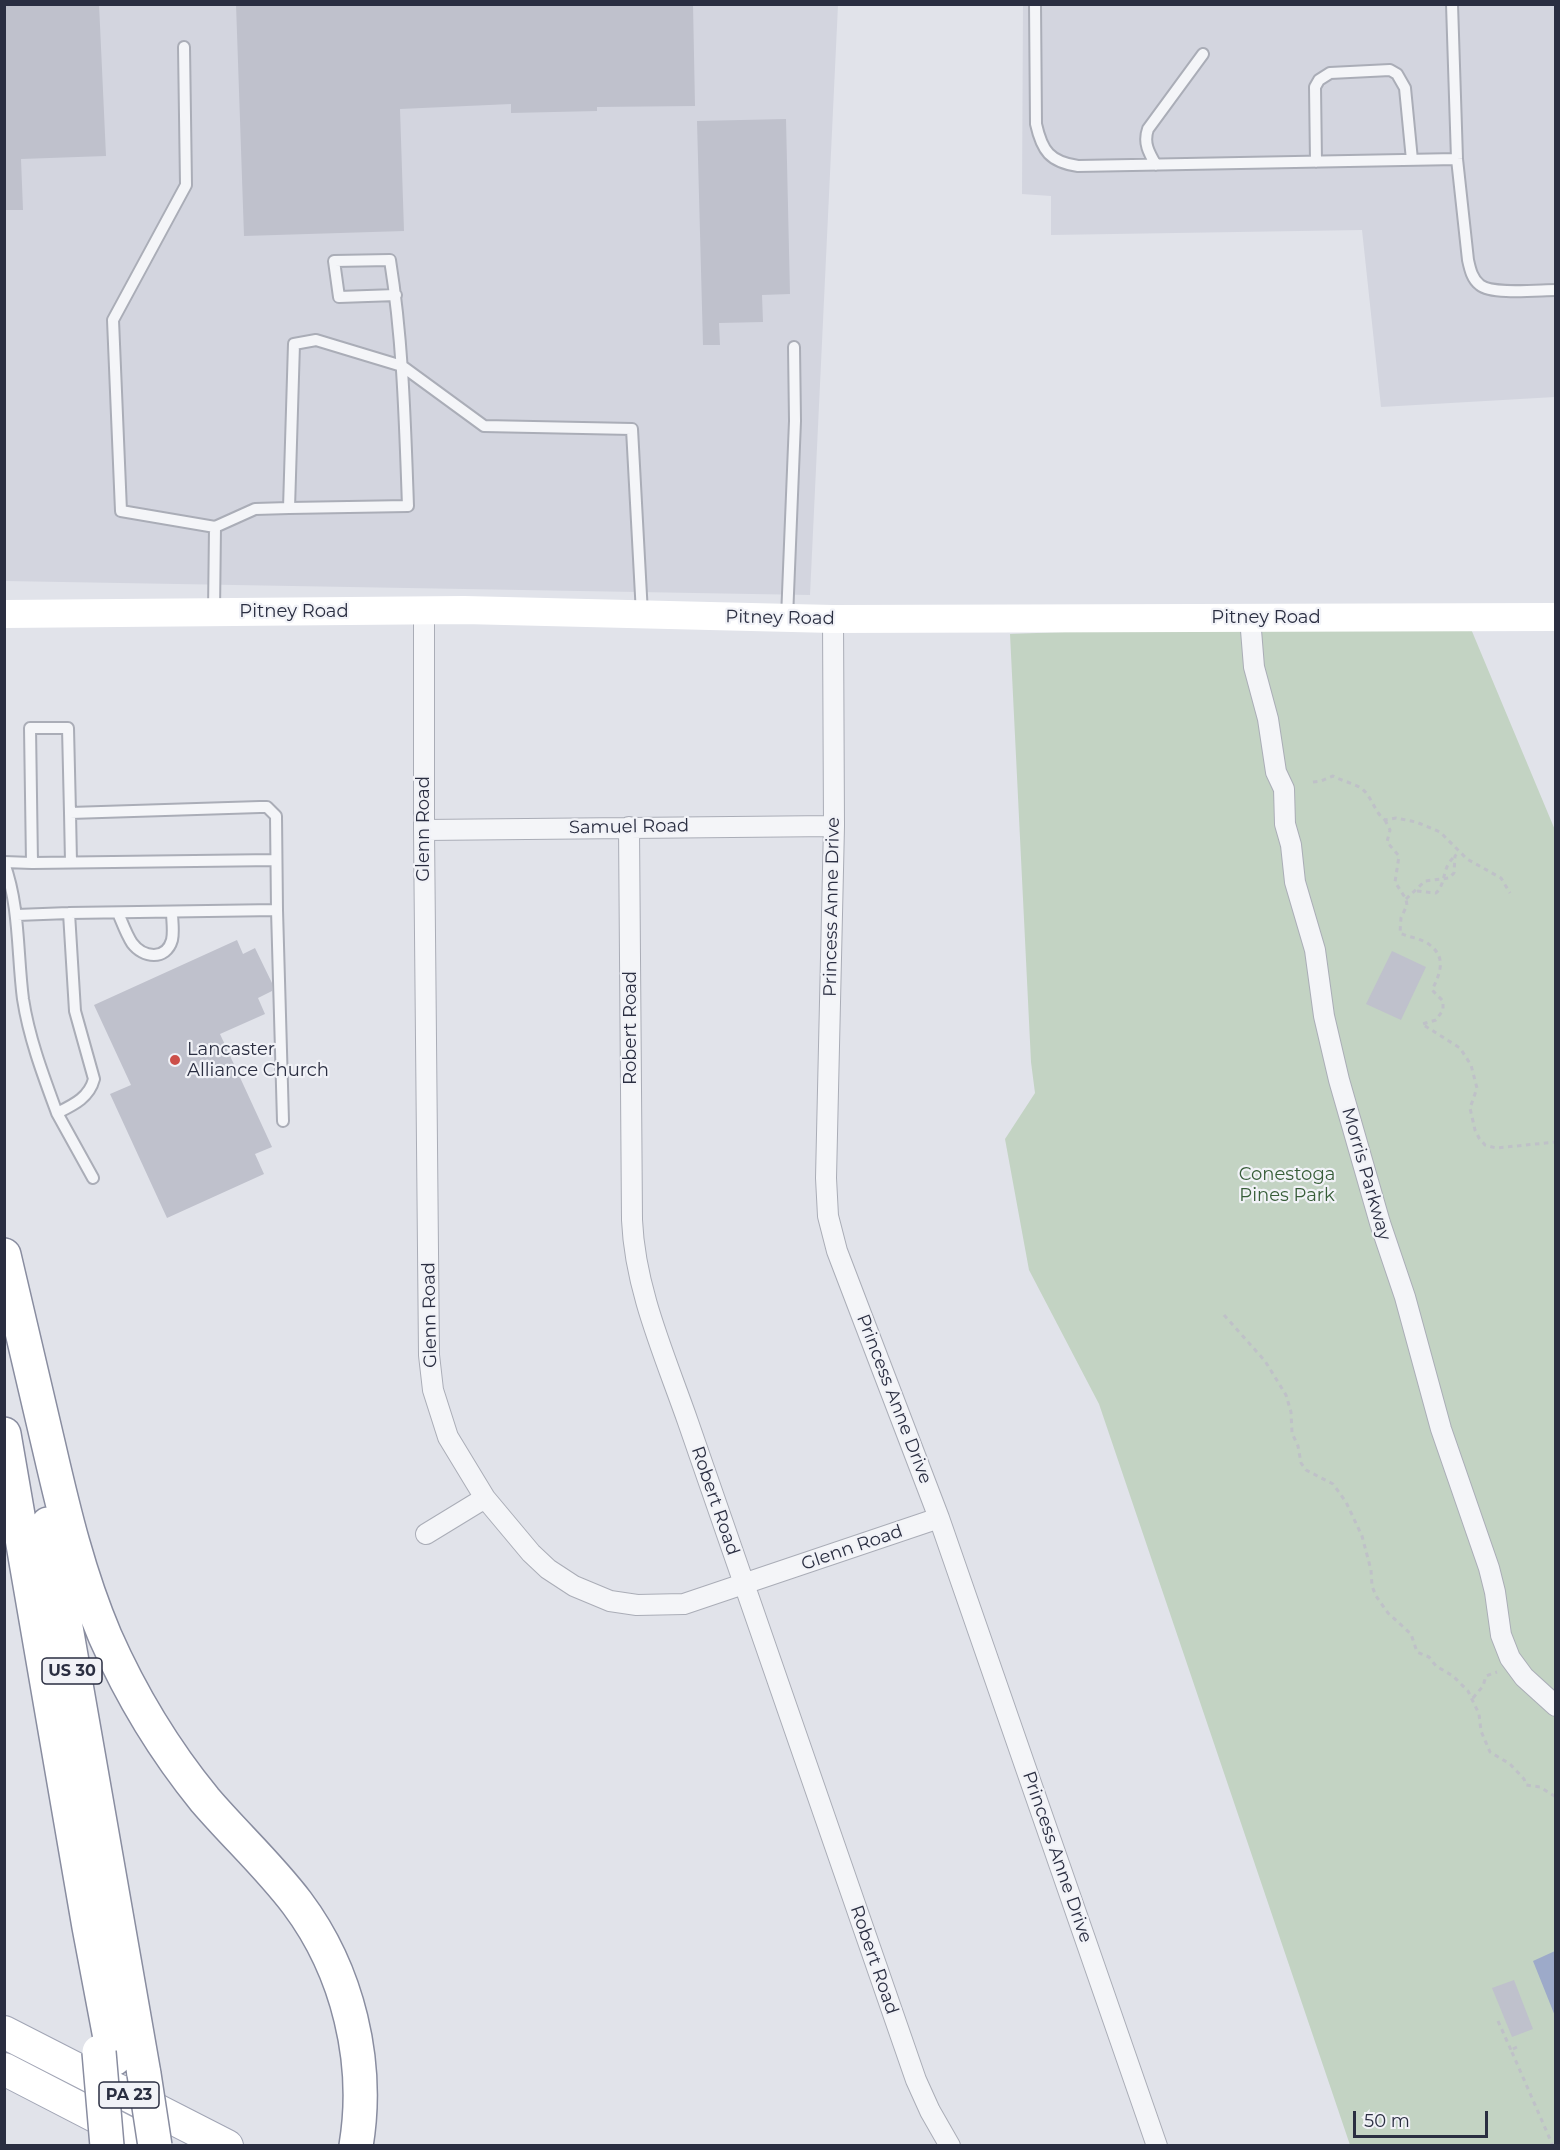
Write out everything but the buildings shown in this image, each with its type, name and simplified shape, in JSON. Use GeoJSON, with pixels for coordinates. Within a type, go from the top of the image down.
{"type":"FeatureCollection","features":[{"type":"Feature","properties":{"kind":"highway"},"geometry":{"type":"LineString","coordinates":[[4,1256],[69,1532],[95,1611],[130,1687],[173,1758],[211,1807],[298,1904],[319,1937],[343,1992],[354,2030],[360,2102],[356,2145]]}},
{"type":"Feature","properties":{"kind":"highway","name":"US 30"},"geometry":{"type":"LineString","coordinates":[[4,1267],[25,1381],[62,1613],[144,2074],[154,2145]]}},
{"type":"Feature","properties":{"kind":"highway","name":"US 30"},"geometry":{"type":"LineString","coordinates":[[4,1434],[89,1927],[107,2055],[127,2145]]}},
{"type":"Feature","properties":{"kind":"highway"},"geometry":{"type":"LineString","coordinates":[[107,2055],[107,2145]]}},
{"type":"Feature","properties":{"kind":"main road","name":"Pitney Road"},"geometry":{"type":"LineString","coordinates":[[4,614],[424,611],[833,619],[1556,617]]}},
{"type":"Feature","properties":{"kind":"main road","name":"PA 23"},"geometry":{"type":"LineString","coordinates":[[4,2032],[227,2145]]}},
{"type":"Feature","properties":{"kind":"main road"},"geometry":{"type":"LineString","coordinates":[[4,2069],[154,2145]]}},
{"type":"Feature","properties":{"kind":"street","name":"Glenn Road"},"geometry":{"type":"LineString","coordinates":[[424,611],[429,1355],[433,1390],[448,1437],[485,1498],[531,1553],[548,1569],[574,1587],[610,1601],[637,1605],[684,1604],[939,1518]]}},
{"type":"Feature","properties":{"kind":"street","name":"Morris Parkway"},"geometry":{"type":"LineString","coordinates":[[1250,618],[1254,667],[1268,719],[1276,771],[1284,789],[1285,824],[1291,845],[1295,882],[1315,950],[1331,1049],[1380,1223],[1405,1297],[1441,1429],[1489,1568],[1501,1635],[1510,1658],[1524,1677],[1556,1706]]}},
{"type":"Feature","properties":{"kind":"street","name":"Princess Anne Drive"},"geometry":{"type":"LineString","coordinates":[[833,619],[834,826],[826,1178],[828,1215],[837,1251],[939,1518],[1157,2145]]}},
{"type":"Feature","properties":{"kind":"street","name":"Samuel Road"},"geometry":{"type":"LineString","coordinates":[[424,830],[834,826]]}},
{"type":"Feature","properties":{"kind":"street","name":"Robert Road"},"geometry":{"type":"LineString","coordinates":[[629,827],[633,1246],[650,1317],[916,2080],[930,2111],[950,2145]]}},
{"type":"Feature","properties":{"kind":"street"},"geometry":{"type":"LineString","coordinates":[[426,1534],[485,1498]]}},
{"type":"Feature","properties":{"kind":"lane"},"geometry":{"type":"LineString","coordinates":[[1035,4],[1036,124],[1039,139],[1045,149],[1052,158],[1063,164],[1078,166],[1458,159]]}},
{"type":"Feature","properties":{"kind":"lane"},"geometry":{"type":"LineString","coordinates":[[1452,4],[1458,159],[1468,260],[1472,274],[1480,286],[1492,290],[1556,290]]}},
{"type":"Feature","properties":{"kind":"lane"},"geometry":{"type":"LineString","coordinates":[[184,47],[186,185],[113,320],[121,510],[215,527],[255,509],[408,506],[402,366],[396,295],[390,260],[334,261],[339,297],[396,295]]}},
{"type":"Feature","properties":{"kind":"lane"},"geometry":{"type":"LineString","coordinates":[[1156,165],[1145,142],[1148,129],[1203,54]]}},
{"type":"Feature","properties":{"kind":"lane"},"geometry":{"type":"LineString","coordinates":[[1316,162],[1315,87],[1319,80],[1330,73],[1390,70],[1397,74],[1405,88],[1412,160]]}},
{"type":"Feature","properties":{"kind":"lane"},"geometry":{"type":"LineString","coordinates":[[290,508],[294,344],[316,340],[402,366],[484,426],[632,429],[642,614]]}},
{"type":"Feature","properties":{"kind":"lane"},"geometry":{"type":"LineString","coordinates":[[787,618],[795,421],[794,347]]}},
{"type":"Feature","properties":{"kind":"lane"},"geometry":{"type":"LineString","coordinates":[[214,612],[215,527]]}},
{"type":"Feature","properties":{"kind":"lane"},"geometry":{"type":"LineString","coordinates":[[32,863],[30,728],[68,728],[71,862]]}},
{"type":"Feature","properties":{"kind":"lane"},"geometry":{"type":"LineString","coordinates":[[70,813],[267,807],[276,816],[276,910],[283,1121]]}},
{"type":"Feature","properties":{"kind":"lane"},"geometry":{"type":"LineString","coordinates":[[93,1178],[57,1113],[38,1063],[23,997],[17,915],[10,879],[4,863],[276,860]]}},
{"type":"Feature","properties":{"kind":"lane"},"geometry":{"type":"LineString","coordinates":[[17,915],[276,910]]}},
{"type":"Feature","properties":{"kind":"lane"},"geometry":{"type":"LineString","coordinates":[[118,913],[132,943],[145,954],[158,955],[169,948],[173,935],[172,912]]}},
{"type":"Feature","properties":{"kind":"lane"},"geometry":{"type":"LineString","coordinates":[[57,1113],[82,1099],[93,1086],[94,1079],[75,1011],[69,913]]}},
{"type":"Feature","properties":{"kind":"path"},"geometry":{"type":"LineString","coordinates":[[1313,782],[1333,776],[1360,787],[1390,830],[1387,842],[1399,856],[1395,882],[1406,899],[1407,905],[1401,918],[1400,933],[1426,942],[1438,953],[1442,963],[1441,973],[1432,990],[1443,1001],[1443,1010],[1436,1020],[1422,1024],[1460,1048],[1471,1065],[1477,1088],[1470,1108],[1479,1138],[1485,1145],[1496,1148],[1556,1142]]}},
{"type":"Feature","properties":{"kind":"path"},"geometry":{"type":"LineString","coordinates":[[1385,820],[1396,818],[1434,829],[1449,839],[1459,852],[1482,869],[1501,878],[1510,893]]}},
{"type":"Feature","properties":{"kind":"path"},"geometry":{"type":"LineString","coordinates":[[1416,892],[1436,892],[1440,889],[1447,864],[1459,852]]}},
{"type":"Feature","properties":{"kind":"path"},"geometry":{"type":"LineString","coordinates":[[1406,899],[1425,881],[1449,878],[1454,873],[1455,856]]}},
{"type":"Feature","properties":{"kind":"path"},"geometry":{"type":"LineString","coordinates":[[1224,1315],[1265,1361],[1286,1395],[1291,1412],[1292,1433],[1298,1446],[1301,1463],[1306,1470],[1333,1484],[1355,1518],[1362,1536],[1376,1596],[1388,1613],[1411,1634],[1417,1652],[1429,1657],[1436,1666],[1453,1676],[1473,1698],[1479,1713],[1481,1731],[1490,1752],[1510,1764],[1524,1779],[1526,1785],[1540,1787],[1556,1797]]}},
{"type":"Feature","properties":{"kind":"path"},"geometry":{"type":"LineString","coordinates":[[1473,1698],[1483,1686],[1486,1676],[1515,1664]]}},
{"type":"Feature","properties":{"kind":"path"},"geometry":{"type":"LineString","coordinates":[[1498,2021],[1553,2145]]}},
{"type":"Feature","properties":{"kind":"path"},"geometry":{"type":"LineString","coordinates":[[1511,2050],[1517,2047]]}},
{"type":"Feature","properties":{"kind":"shaded area"},"geometry":{"type":"Polygon","coordinates":[[[5,5],[838,5],[810,595],[5,581],[5,5]]]}},
{"type":"Feature","properties":{"kind":"shaded area"},"geometry":{"type":"Polygon","coordinates":[[[1023,5],[1555,5],[1555,397],[1381,407],[1362,230],[1051,235],[1051,196],[1022,194],[1023,5]]]}},
{"type":"Feature","properties":{"kind":"green space","name":"Conestoga Pines Park"},"geometry":{"type":"Polygon","coordinates":[[[1466,617],[1555,830],[1555,2145],[1350,2145],[1099,1404],[1029,1270],[1005,1139],[1035,1093],[1031,1062],[1010,634],[1466,617]]]}},
{"type":"Feature","properties":{"kind":"water"},"geometry":{"type":"Polygon","coordinates":[[[1555,1951],[1555,2016],[1533,1961],[1555,1951]]]}},
{"type":"Feature","properties":{"kind":"place","name":"Lancaster Alliance Church"},"geometry":{"type":"Point","coordinates":[175,1060]}}]}
